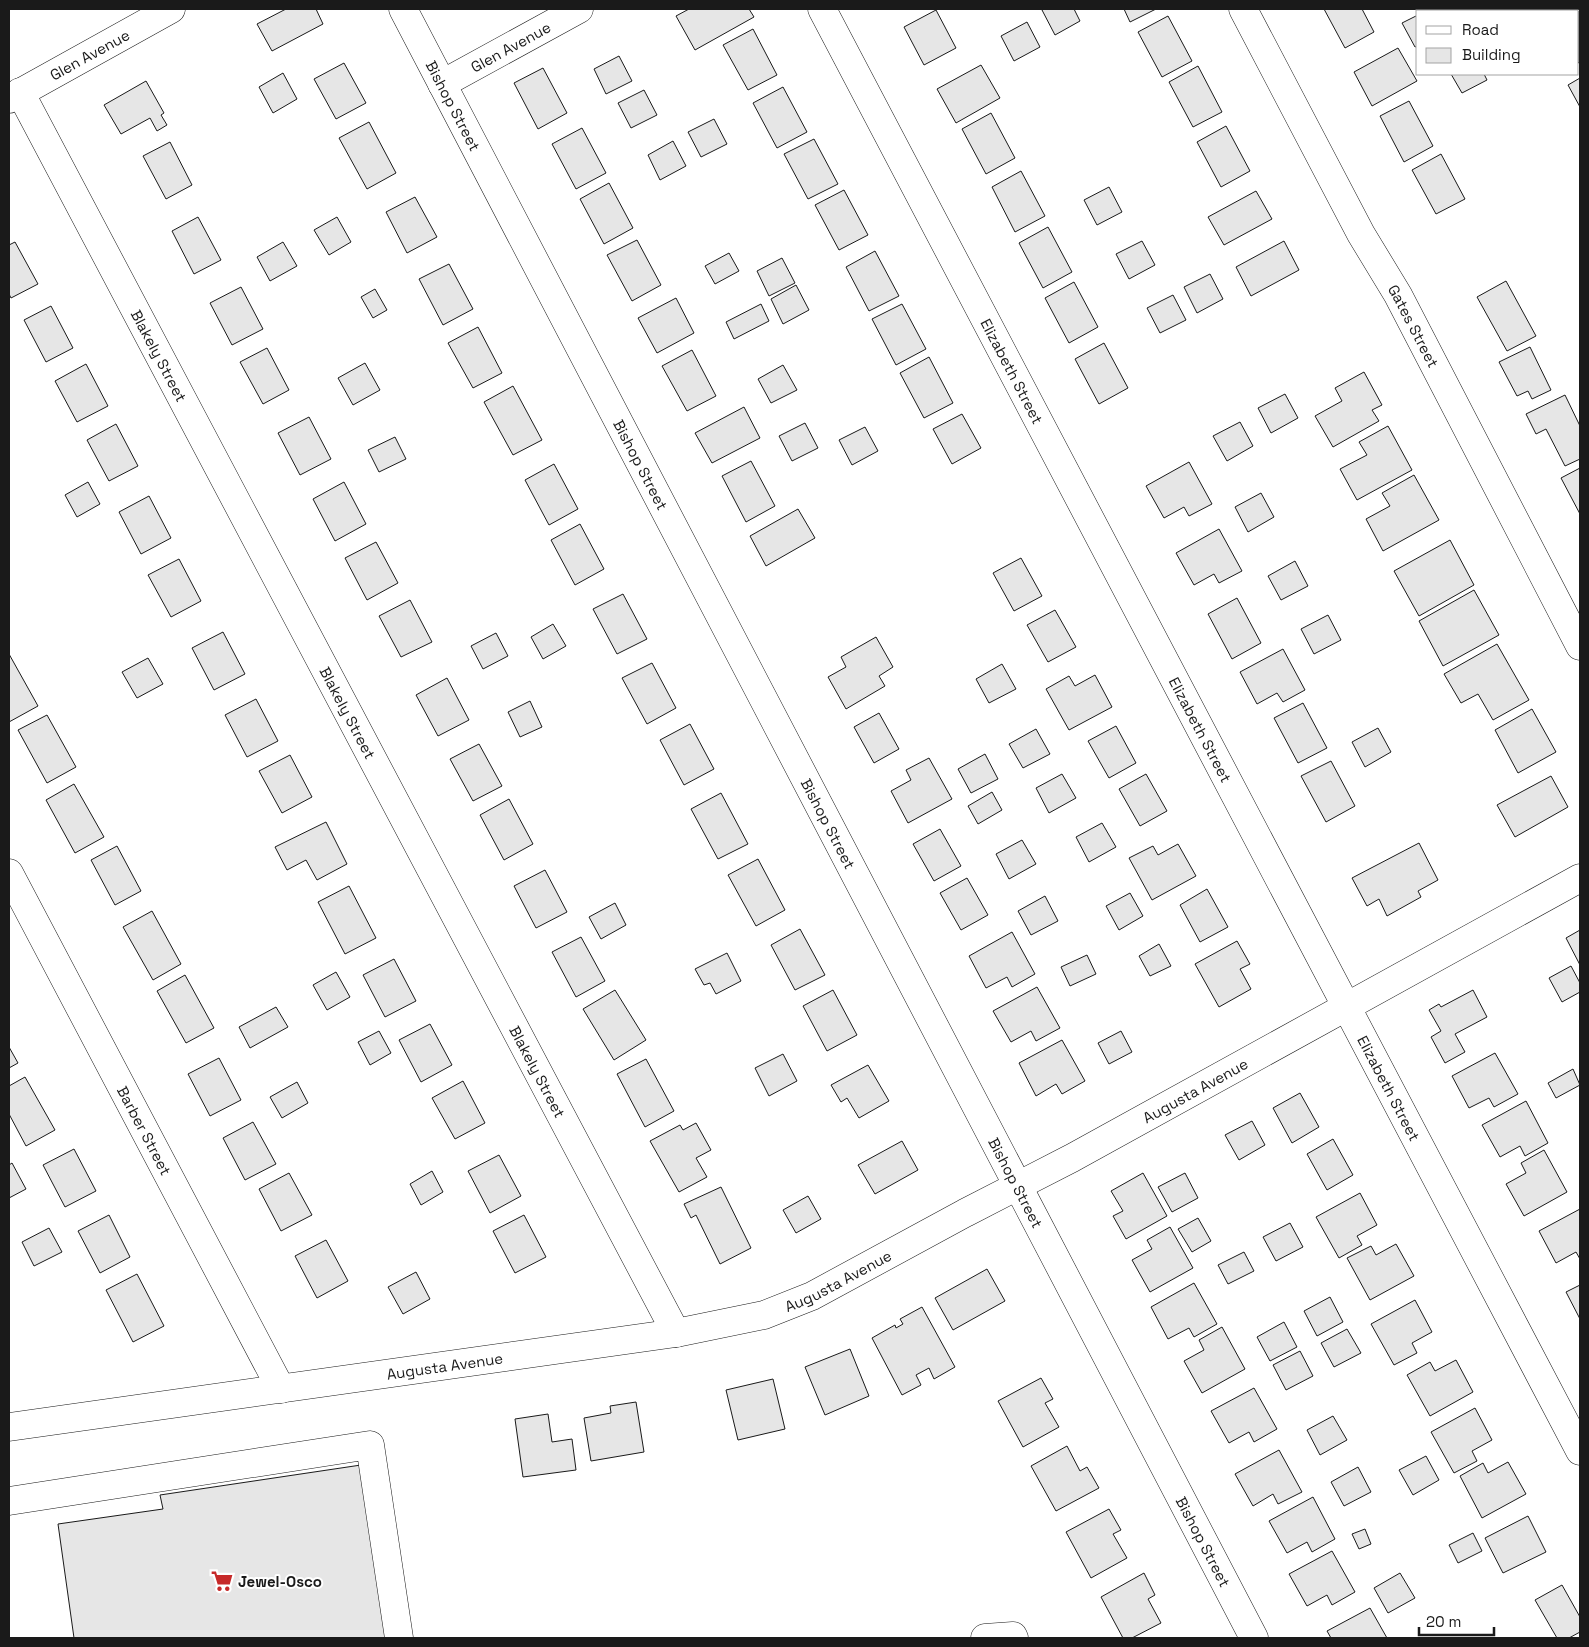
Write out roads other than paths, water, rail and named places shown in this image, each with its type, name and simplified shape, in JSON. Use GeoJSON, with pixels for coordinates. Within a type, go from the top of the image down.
{"type":"FeatureCollection","features":[{"type":"Feature","properties":{"kind":"street","name":"Glen Avenue"},"geometry":{"type":"LineString","coordinates":[[14,96],[171,9]]}},
{"type":"Feature","properties":{"kind":"street","name":"Bishop Street"},"geometry":{"type":"LineString","coordinates":[[403,9],[1254,1638]]}},
{"type":"Feature","properties":{"kind":"street","name":"Glen Avenue"},"geometry":{"type":"LineString","coordinates":[[442,84],[579,9]]}},
{"type":"Feature","properties":{"kind":"street","name":"Elizabeth Street"},"geometry":{"type":"LineString","coordinates":[[822,9],[1580,1451]]}},
{"type":"Feature","properties":{"kind":"street","name":"Gates Street"},"geometry":{"type":"LineString","coordinates":[[1243,9],[1361,234],[1398,295],[1580,646]]}},
{"type":"Feature","properties":{"kind":"street","name":"Blakely Street"},"geometry":{"type":"LineString","coordinates":[[14,96],[676,1332]]}},
{"type":"Feature","properties":{"kind":"street","name":"Barber Street"},"geometry":{"type":"LineString","coordinates":[[9,873],[281,1389]]}},
{"type":"Feature","properties":{"kind":"street","name":"Augusta Avenue"},"geometry":{"type":"LineString","coordinates":[[9,1427],[676,1332],[764,1315],[812,1296],[1018,1186],[1580,878]]}},
{"type":"Feature","properties":{"kind":"street"},"geometry":{"type":"LineString","coordinates":[[9,1501],[370,1445],[399,1638]]}},
{"type":"Feature","properties":{"kind":"street"},"geometry":{"type":"LineString","coordinates":[[984,1638],[1013,1636],[1014,1638]]}},
{"type":"Feature","properties":{"kind":"place","name":"Jewel-Osco"},"geometry":{"type":"Point","coordinates":[222,1581]}}]}
